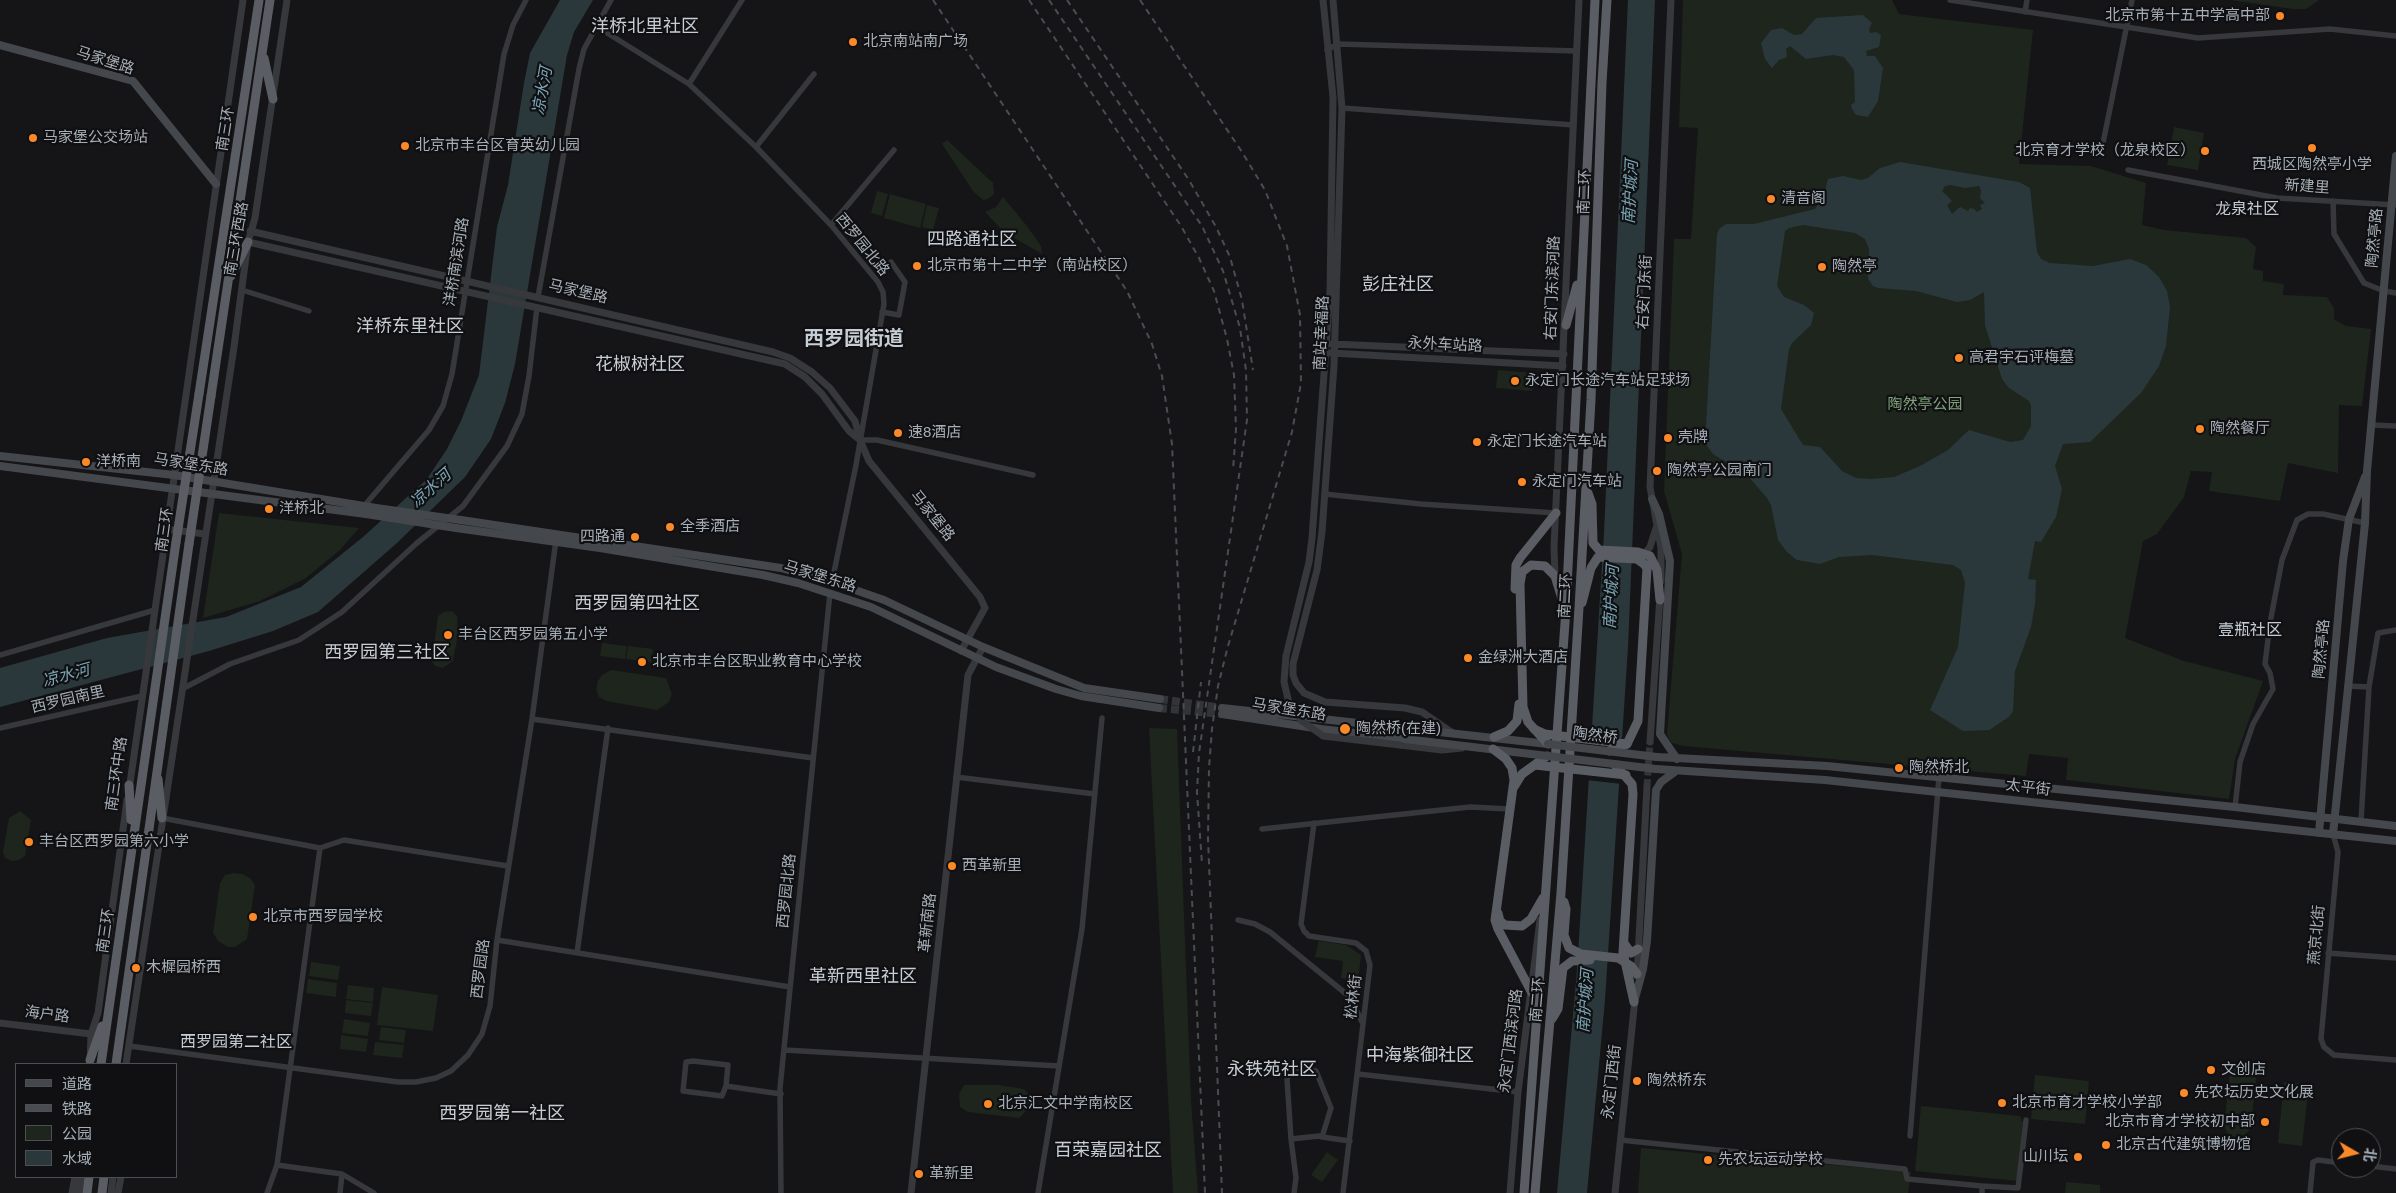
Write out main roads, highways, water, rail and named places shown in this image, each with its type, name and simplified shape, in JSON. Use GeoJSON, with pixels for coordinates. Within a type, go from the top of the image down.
{"type":"FeatureCollection","features":[{"type":"Feature","properties":{"kind":"highway","name":"南三环"},"geometry":{"type":"LineString","coordinates":[[101,1063],[156,680],[168,609],[176,542],[259,0]]}},
{"type":"Feature","properties":{"kind":"highway","name":"南三环"},"geometry":{"type":"LineString","coordinates":[[116,1063],[157,761],[270,0]]}},
{"type":"Feature","properties":{"kind":"highway","name":"南二环"},"geometry":{"type":"LineString","coordinates":[[1524,1193],[1566,609],[1595,0]]}},
{"type":"Feature","properties":{"kind":"highway","name":"南二环"},"geometry":{"type":"LineString","coordinates":[[1536,1193],[1561,893],[1579,608],[1607,0]]}},
{"type":"Feature","properties":{"kind":"highway"},"geometry":{"type":"LineString","coordinates":[[262,52],[272,100]]}},
{"type":"Feature","properties":{"kind":"highway"},"geometry":{"type":"LineString","coordinates":[[228,283],[248,242]]}},
{"type":"Feature","properties":{"kind":"highway"},"geometry":{"type":"LineString","coordinates":[[1566,325],[1581,268]]}},
{"type":"Feature","properties":{"kind":"highway"},"geometry":{"type":"LineString","coordinates":[[1586,486],[1592,504],[1593,543],[1599,553]]}},
{"type":"Feature","properties":{"kind":"highway"},"geometry":{"type":"LineString","coordinates":[[1494,737],[1508,731],[1517,721],[1519,714],[1516,565],[1556,513]]}},
{"type":"Feature","properties":{"kind":"highway"},"geometry":{"type":"LineString","coordinates":[[1599,553],[1640,555],[1656,564],[1660,600]]}},
{"type":"Feature","properties":{"kind":"highway"},"geometry":{"type":"LineString","coordinates":[[1579,608],[1586,593],[1591,568],[1599,553]]}},
{"type":"Feature","properties":{"kind":"highway"},"geometry":{"type":"LineString","coordinates":[[1608,752],[1627,744],[1638,721],[1647,568],[1640,555]]}},
{"type":"Feature","properties":{"kind":"highway"},"geometry":{"type":"LineString","coordinates":[[1548,744],[1525,716],[1523,707],[1520,578],[1527,567],[1538,564],[1545,566],[1555,576],[1566,609]]}},
{"type":"Feature","properties":{"kind":"highway"},"geometry":{"type":"LineString","coordinates":[[1534,729],[1545,734],[1627,744]]}},
{"type":"Feature","properties":{"kind":"highway"},"geometry":{"type":"LineString","coordinates":[[1493,749],[1505,758],[1512,768],[1514,787],[1495,920],[1532,993]]}},
{"type":"Feature","properties":{"kind":"highway"},"geometry":{"type":"LineString","coordinates":[[1514,787],[1522,774],[1547,756]]}},
{"type":"Feature","properties":{"kind":"highway"},"geometry":{"type":"LineString","coordinates":[[157,761],[162,818]]}},
{"type":"Feature","properties":{"kind":"highway"},"geometry":{"type":"LineString","coordinates":[[1534,765],[1626,775]]}},
{"type":"Feature","properties":{"kind":"highway"},"geometry":{"type":"LineString","coordinates":[[1616,765],[1632,784],[1633,794],[1624,943],[1626,963],[1633,975],[1634,1002]]}},
{"type":"Feature","properties":{"kind":"highway"},"geometry":{"type":"LineString","coordinates":[[129,785],[133,840]]}},
{"type":"Feature","properties":{"kind":"highway"},"geometry":{"type":"LineString","coordinates":[[1496,906],[1500,921],[1505,925],[1522,926],[1531,919],[1546,892]]}},
{"type":"Feature","properties":{"kind":"highway"},"geometry":{"type":"LineString","coordinates":[[1561,893],[1566,909],[1565,940],[1573,951],[1626,963]]}},
{"type":"Feature","properties":{"kind":"highway"},"geometry":{"type":"LineString","coordinates":[[1613,959],[1624,943]]}},
{"type":"Feature","properties":{"kind":"highway"},"geometry":{"type":"LineString","coordinates":[[1624,943],[1628,952],[1634,953],[1638,950]]}},
{"type":"Feature","properties":{"kind":"highway"},"geometry":{"type":"LineString","coordinates":[[1550,1024],[1558,1009],[1563,968],[1572,961],[1613,959],[1633,975]]}},
{"type":"Feature","properties":{"kind":"highway"},"geometry":{"type":"LineString","coordinates":[[90,1062],[108,1010]]}},
{"type":"Feature","properties":{"kind":"highway"},"geometry":{"type":"LineString","coordinates":[[87,1193],[89,1178]]}},
{"type":"Feature","properties":{"kind":"highway"},"geometry":{"type":"LineString","coordinates":[[102,1193],[104,1178]]}},
{"type":"Feature","properties":{"kind":"main road","name":"马家堡路"},"geometry":{"type":"LineString","coordinates":[[0,45],[132,81],[216,184]]}},
{"type":"Feature","properties":{"kind":"main road","name":"陶然亭路"},"geometry":{"type":"LineString","coordinates":[[2333,834],[2365,523],[2367,471],[2394,205],[2396,156]]}},
{"type":"Feature","properties":{"kind":"main road","name":"马家堡东路"},"geometry":{"type":"LineString","coordinates":[[0,456],[213,482],[456,528],[781,568],[832,582],[884,600],[967,640],[1084,688],[1160,699]]}},
{"type":"Feature","properties":{"kind":"main road","name":"马家堡东路"},"geometry":{"type":"LineString","coordinates":[[0,466],[211,493],[365,510],[376,508],[461,520],[556,539],[763,575],[830,593],[871,607],[978,659],[1039,683],[1081,696],[1159,708]]}},
{"type":"Feature","properties":{"kind":"main road","name":"陶然亭路"},"geometry":{"type":"LineString","coordinates":[[2319,833],[2349,519],[2367,471]]}},
{"type":"Feature","properties":{"kind":"main road"},"geometry":{"type":"LineString","coordinates":[[1652,500],[1659,514],[1670,561],[1660,734],[1677,759]]}},
{"type":"Feature","properties":{"kind":"main road","name":"马家堡东路"},"geometry":{"type":"LineString","coordinates":[[1531,743],[1494,737],[1454,735],[1222,711],[1322,729],[1531,754]]}},
{"type":"Feature","properties":{"kind":"main road","name":"陶然桥"},"geometry":{"type":"LineString","coordinates":[[1531,743],[1657,757]]}},
{"type":"Feature","properties":{"kind":"main road","name":"陶然桥"},"geometry":{"type":"LineString","coordinates":[[1531,754],[1656,769]]}},
{"type":"Feature","properties":{"kind":"main road","name":"太平街"},"geometry":{"type":"LineString","coordinates":[[1657,757],[1826,766],[2235,807],[2396,826]]}},
{"type":"Feature","properties":{"kind":"main road","name":"太平街"},"geometry":{"type":"LineString","coordinates":[[1656,769],[1825,780],[2396,841]]}},
{"type":"Feature","properties":{"kind":"main road"},"geometry":{"type":"LineString","coordinates":[[1634,1002],[1643,969],[1647,941],[1656,790],[1662,782],[1676,771]]}},
{"type":"Feature","properties":{"kind":"water","name":"凉水河"},"geometry":{"type":"Polygon","coordinates":[[[560,0],[593,0],[574,32],[567,55],[515,364],[505,403],[491,439],[465,477],[397,543],[318,612],[273,631],[209,651],[0,707],[0,668],[107,638],[226,617],[301,587],[363,537],[427,479],[447,449],[461,421],[479,375],[497,227],[508,185],[530,53],[560,0]]]}},
{"type":"Feature","properties":{"kind":"water","name":"南护城河"},"geometry":{"type":"Polygon","coordinates":[[[1628,0],[1655,0],[1628,647],[1605,1000],[1587,1193],[1557,1193],[1577,970],[1604,533],[1628,0]]]}},
{"type":"Feature","properties":{"kind":"water"},"geometry":{"type":"Polygon","coordinates":[[[1863,15],[1872,23],[1869,29],[1870,33],[1876,32],[1881,35],[1879,47],[1866,51],[1867,56],[1875,56],[1883,68],[1878,101],[1868,117],[1856,115],[1852,109],[1851,105],[1855,102],[1854,70],[1844,57],[1833,55],[1806,59],[1790,46],[1786,49],[1787,57],[1779,60],[1772,68],[1765,59],[1761,43],[1771,30],[1782,28],[1794,35],[1802,34],[1816,18],[1863,15]]]}},
{"type":"Feature","properties":{"kind":"water"},"geometry":{"type":"Polygon","coordinates":[[[1900,162],[2019,182],[2030,188],[2037,252],[2041,259],[2050,263],[2093,266],[2130,259],[2146,265],[2159,277],[2167,291],[2170,307],[2166,346],[2159,366],[2141,393],[2090,442],[2063,444],[2055,466],[2062,489],[2056,517],[2041,542],[2035,541],[2028,579],[2036,580],[2035,604],[2031,627],[2015,671],[2013,711],[2009,717],[1989,730],[1963,731],[1930,710],[1958,647],[1965,583],[1961,570],[1953,565],[1872,555],[1839,557],[1820,564],[1797,560],[1787,552],[1778,540],[1771,505],[1767,498],[1748,476],[1713,454],[1705,443],[1717,234],[1719,229],[1726,224],[1754,224],[1815,209],[1824,195],[1828,179],[1843,176],[1861,180],[1868,178],[1880,168],[1900,162]],[[1951,185],[1945,186],[1942,191],[1952,201],[1947,205],[1952,214],[1960,207],[1968,211],[1970,208],[1974,209],[1977,212],[1982,209],[1980,205],[1985,203],[1980,198],[1981,190],[1979,186],[1965,188],[1951,185]],[[1803,225],[1789,228],[1785,231],[1777,286],[1784,297],[1804,305],[1814,313],[1811,325],[1792,343],[1789,349],[1781,409],[1803,445],[1820,447],[1842,471],[1856,478],[1871,479],[1894,477],[1920,466],[1948,450],[1969,430],[2010,442],[2023,440],[2031,426],[2031,406],[2029,401],[2009,388],[2002,379],[1985,325],[1984,292],[1970,300],[1957,302],[1916,291],[1878,288],[1873,286],[1868,279],[1869,249],[1865,239],[1855,233],[1803,225]]]}},
{"type":"Feature","properties":{"kind":"tunnel"},"geometry":{"type":"LineString","coordinates":[[1160,699],[1222,708]]}},
{"type":"Feature","properties":{"kind":"tunnel"},"geometry":{"type":"LineString","coordinates":[[1159,708],[1222,714]]}},
{"type":"Feature","properties":{"kind":"tunnel"},"geometry":{"type":"LineString","coordinates":[[1647,786],[1650,742]]}},
{"type":"Feature","properties":{"kind":"railway"},"geometry":{"type":"LineString","coordinates":[[933,0],[1127,291],[1152,344],[1162,376],[1172,444],[1205,1193]]}},
{"type":"Feature","properties":{"kind":"railway"},"geometry":{"type":"LineString","coordinates":[[1029,0],[1181,226],[1199,258],[1214,291],[1227,339],[1234,375],[1236,429],[1233,470]]}},
{"type":"Feature","properties":{"kind":"railway"},"geometry":{"type":"LineString","coordinates":[[1049,0],[1202,226],[1223,271],[1240,328],[1246,370],[1247,420],[1199,753],[1197,792],[1202,864]]}},
{"type":"Feature","properties":{"kind":"railway"},"geometry":{"type":"LineString","coordinates":[[1067,0],[1189,180],[1216,227],[1230,257],[1242,300],[1253,370]]}},
{"type":"Feature","properties":{"kind":"railway"},"geometry":{"type":"LineString","coordinates":[[1140,0],[1242,152],[1265,190],[1287,246],[1300,315],[1301,383],[1292,432],[1228,646],[1218,686],[1212,729],[1209,768],[1208,838],[1222,1193]]}},
{"type":"Feature","properties":{"kind":"railway"},"geometry":{"type":"LineString","coordinates":[[1193,752],[1201,682]]}},
{"type":"Feature","properties":{"kind":"place","name":"北京市第十五中学高中部"},"geometry":{"type":"Point","coordinates":[2280,16]}},
{"type":"Feature","properties":{"kind":"place","name":"北京南站南广场"},"geometry":{"type":"Point","coordinates":[853,42]}},
{"type":"Feature","properties":{"kind":"place","name":"马家堡公交场站"},"geometry":{"type":"Point","coordinates":[33,138]}},
{"type":"Feature","properties":{"kind":"place","name":"北京市丰台区育英幼儿园"},"geometry":{"type":"Point","coordinates":[405,146]}},
{"type":"Feature","properties":{"kind":"place","name":"西城区陶然亭小学"},"geometry":{"type":"Point","coordinates":[2312,148]}},
{"type":"Feature","properties":{"kind":"place","name":"北京育才学校（龙泉校区）"},"geometry":{"type":"Point","coordinates":[2205,151]}},
{"type":"Feature","properties":{"kind":"place","name":"清音阁"},"geometry":{"type":"Point","coordinates":[1771,199]}},
{"type":"Feature","properties":{"kind":"place","name":"北京市第十二中学（南站校区）"},"geometry":{"type":"Point","coordinates":[917,266]}},
{"type":"Feature","properties":{"kind":"place","name":"陶然亭"},"geometry":{"type":"Point","coordinates":[1822,267]}},
{"type":"Feature","properties":{"kind":"place","name":"高君宇石评梅墓"},"geometry":{"type":"Point","coordinates":[1959,358]}},
{"type":"Feature","properties":{"kind":"place","name":"永定门长途汽车站足球场"},"geometry":{"type":"Point","coordinates":[1515,381]}},
{"type":"Feature","properties":{"kind":"place","name":"陶然餐厅"},"geometry":{"type":"Point","coordinates":[2200,429]}},
{"type":"Feature","properties":{"kind":"place","name":"速8酒店"},"geometry":{"type":"Point","coordinates":[898,433]}},
{"type":"Feature","properties":{"kind":"place","name":"壳牌"},"geometry":{"type":"Point","coordinates":[1668,438]}},
{"type":"Feature","properties":{"kind":"place","name":"永定门长途汽车站"},"geometry":{"type":"Point","coordinates":[1477,442]}},
{"type":"Feature","properties":{"kind":"place","name":"洋桥南"},"geometry":{"type":"Point","coordinates":[86,462]}},
{"type":"Feature","properties":{"kind":"place","name":"陶然亭公园南门"},"geometry":{"type":"Point","coordinates":[1657,471]}},
{"type":"Feature","properties":{"kind":"place","name":"永定门汽车站"},"geometry":{"type":"Point","coordinates":[1522,482]}},
{"type":"Feature","properties":{"kind":"place","name":"洋桥北"},"geometry":{"type":"Point","coordinates":[269,509]}},
{"type":"Feature","properties":{"kind":"place","name":"全季酒店"},"geometry":{"type":"Point","coordinates":[670,527]}},
{"type":"Feature","properties":{"kind":"place","name":"四路通"},"geometry":{"type":"Point","coordinates":[635,537]}},
{"type":"Feature","properties":{"kind":"place","name":"丰台区西罗园第五小学"},"geometry":{"type":"Point","coordinates":[448,635]}},
{"type":"Feature","properties":{"kind":"place","name":"金绿洲大酒店"},"geometry":{"type":"Point","coordinates":[1468,658]}},
{"type":"Feature","properties":{"kind":"place","name":"北京市丰台区职业教育中心学校"},"geometry":{"type":"Point","coordinates":[642,662]}},
{"type":"Feature","properties":{"kind":"place","name":"陶然桥(在建)"},"geometry":{"type":"Point","coordinates":[1345,729]}},
{"type":"Feature","properties":{"kind":"place","name":"陶然桥北"},"geometry":{"type":"Point","coordinates":[1899,768]}},
{"type":"Feature","properties":{"kind":"place","name":"丰台区西罗园第六小学"},"geometry":{"type":"Point","coordinates":[29,842]}},
{"type":"Feature","properties":{"kind":"place","name":"西革新里"},"geometry":{"type":"Point","coordinates":[952,866]}},
{"type":"Feature","properties":{"kind":"place","name":"北京市西罗园学校"},"geometry":{"type":"Point","coordinates":[253,917]}},
{"type":"Feature","properties":{"kind":"place","name":"木樨园桥西"},"geometry":{"type":"Point","coordinates":[136,968]}},
{"type":"Feature","properties":{"kind":"place","name":"文创店"},"geometry":{"type":"Point","coordinates":[2211,1070]}},
{"type":"Feature","properties":{"kind":"place","name":"陶然桥东"},"geometry":{"type":"Point","coordinates":[1637,1081]}},
{"type":"Feature","properties":{"kind":"place","name":"先农坛历史文化展"},"geometry":{"type":"Point","coordinates":[2184,1093]}},
{"type":"Feature","properties":{"kind":"place","name":"北京市育才学校小学部"},"geometry":{"type":"Point","coordinates":[2002,1103]}},
{"type":"Feature","properties":{"kind":"place","name":"北京汇文中学南校区"},"geometry":{"type":"Point","coordinates":[988,1104]}},
{"type":"Feature","properties":{"kind":"place","name":"北京市育才学校初中部"},"geometry":{"type":"Point","coordinates":[2265,1122]}},
{"type":"Feature","properties":{"kind":"place","name":"北京古代建筑博物馆"},"geometry":{"type":"Point","coordinates":[2106,1145]}},
{"type":"Feature","properties":{"kind":"place","name":"山川坛"},"geometry":{"type":"Point","coordinates":[2078,1157]}},
{"type":"Feature","properties":{"kind":"place","name":"先农坛运动学校"},"geometry":{"type":"Point","coordinates":[1708,1160]}},
{"type":"Feature","properties":{"kind":"place","name":"革新里"},"geometry":{"type":"Point","coordinates":[919,1174]}},
{"type":"Feature","properties":{"kind":"district","name":"洋桥北里社区"},"geometry":{"type":"Point","coordinates":[645,27]}},
{"type":"Feature","properties":{"kind":"district","name":"龙泉社区"},"geometry":{"type":"Point","coordinates":[2247,210]}},
{"type":"Feature","properties":{"kind":"district","name":"四路通社区"},"geometry":{"type":"Point","coordinates":[972,240]}},
{"type":"Feature","properties":{"kind":"district","name":"彭庄社区"},"geometry":{"type":"Point","coordinates":[1398,285]}},
{"type":"Feature","properties":{"kind":"district","name":"洋桥东里社区"},"geometry":{"type":"Point","coordinates":[410,327]}},
{"type":"Feature","properties":{"kind":"district","name":"西罗园街道"},"geometry":{"type":"Point","coordinates":[854,339]}},
{"type":"Feature","properties":{"kind":"district","name":"花椒树社区"},"geometry":{"type":"Point","coordinates":[640,365]}},
{"type":"Feature","properties":{"kind":"district","name":"西罗园第四社区"},"geometry":{"type":"Point","coordinates":[637,604]}},
{"type":"Feature","properties":{"kind":"district","name":"壹瓶社区"},"geometry":{"type":"Point","coordinates":[2250,631]}},
{"type":"Feature","properties":{"kind":"district","name":"西罗园第三社区"},"geometry":{"type":"Point","coordinates":[387,653]}},
{"type":"Feature","properties":{"kind":"district","name":"革新西里社区"},"geometry":{"type":"Point","coordinates":[863,977]}},
{"type":"Feature","properties":{"kind":"district","name":"西罗园第二社区"},"geometry":{"type":"Point","coordinates":[236,1043]}},
{"type":"Feature","properties":{"kind":"district","name":"中海紫御社区"},"geometry":{"type":"Point","coordinates":[1420,1056]}},
{"type":"Feature","properties":{"kind":"district","name":"永铁苑社区"},"geometry":{"type":"Point","coordinates":[1272,1070]}},
{"type":"Feature","properties":{"kind":"district","name":"西罗园第一社区"},"geometry":{"type":"Point","coordinates":[502,1114]}},
{"type":"Feature","properties":{"kind":"district","name":"百荣嘉园社区"},"geometry":{"type":"Point","coordinates":[1108,1151]}},
{"type":"Feature","properties":{"kind":"park label","name":"陶然亭公园"},"geometry":{"type":"Point","coordinates":[1925,405]}}]}
